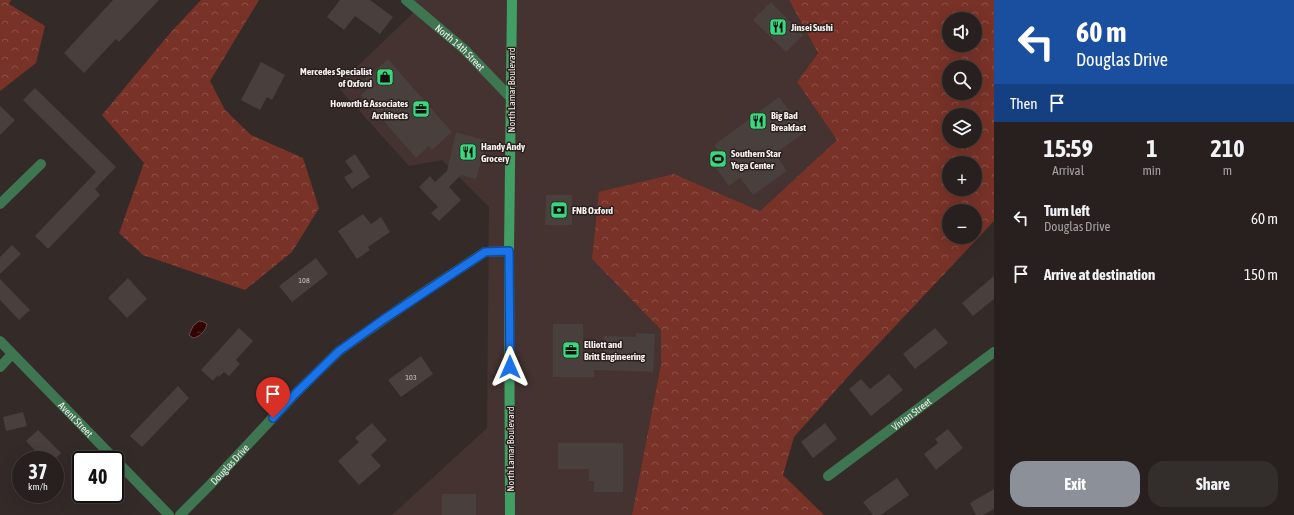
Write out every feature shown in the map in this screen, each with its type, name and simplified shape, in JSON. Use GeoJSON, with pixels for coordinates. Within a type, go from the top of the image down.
{"type":"FeatureCollection","features":[{"type":"Feature","properties":{"kind":"street","name":"North 14th Street"},"geometry":{"type":"LineString","coordinates":[[406,0],[464,49],[511,98]]}},
{"type":"Feature","properties":{"kind":"street","name":"North Lamar Boulevard"},"geometry":{"type":"LineString","coordinates":[[510,515],[509,251],[512,0]]}},
{"type":"Feature","properties":{"kind":"street"},"geometry":{"type":"LineString","coordinates":[[0,204],[41,164]]}},
{"type":"Feature","properties":{"kind":"street","name":"Douglas Drive"},"geometry":{"type":"LineString","coordinates":[[180,515],[295,394],[339,351],[408,302],[485,252],[509,251]]}},
{"type":"Feature","properties":{"kind":"street","name":"Avent Street"},"geometry":{"type":"LineString","coordinates":[[0,341],[169,515]]}},
{"type":"Feature","properties":{"kind":"street","name":"Vivian Street"},"geometry":{"type":"LineString","coordinates":[[828,476],[994,352]]}},
{"type":"Feature","properties":{"kind":"street"},"geometry":{"type":"LineString","coordinates":[[0,367],[12,354]]}},
{"type":"Feature","properties":{"kind":"shaded area"},"geometry":{"type":"Polygon","coordinates":[[[415,0],[789,0],[818,53],[797,82],[837,140],[760,211],[674,174],[592,259],[661,330],[661,364],[632,515],[392,515],[487,428],[489,207],[442,160],[409,166],[337,86],[412,14],[415,0]]]}},
{"type":"Feature","properties":{"kind":"green space"},"geometry":{"type":"Polygon","coordinates":[[[0,0],[11,0],[9,4],[45,26],[36,63],[0,91],[0,0]]]}},
{"type":"Feature","properties":{"kind":"green space"},"geometry":{"type":"Polygon","coordinates":[[[201,0],[259,0],[210,81],[225,110],[251,135],[303,158],[319,208],[292,252],[245,290],[143,255],[119,233],[144,163],[102,115],[171,32],[201,0]]]}},
{"type":"Feature","properties":{"kind":"green space"},"geometry":{"type":"Polygon","coordinates":[[[789,0],[994,0],[994,221],[982,234],[982,204],[942,204],[942,244],[972,244],[853,371],[794,437],[783,475],[824,515],[632,515],[661,364],[661,330],[592,259],[599,192],[674,174],[760,211],[837,140],[797,82],[818,53],[789,0]]]}},
{"type":"Feature","properties":{"kind":"water"},"geometry":{"type":"Polygon","coordinates":[[[199,321],[207,324],[204,331],[200,335],[193,338],[189,335],[193,326],[199,321]]]}},
{"type":"Feature","properties":{"kind":"building"},"geometry":{"type":"Polygon","coordinates":[[[113,0],[159,0],[119,42],[116,39],[84,73],[64,53],[113,0]]]}},
{"type":"Feature","properties":{"kind":"building"},"geometry":{"type":"Polygon","coordinates":[[[340,0],[370,0],[393,17],[380,34],[355,16],[344,30],[327,17],[340,0]]]}},
{"type":"Feature","properties":{"kind":"building","name":"Jinsei Sushi"},"geometry":{"type":"Polygon","coordinates":[[[771,2],[803,35],[786,52],[753,20],[771,2]]]}},
{"type":"Feature","properties":{"kind":"building"},"geometry":{"type":"Polygon","coordinates":[[[388,59],[452,132],[432,150],[429,146],[416,158],[361,95],[370,87],[364,80],[388,59]]]}},
{"type":"Feature","properties":{"kind":"building"},"geometry":{"type":"Polygon","coordinates":[[[261,62],[285,75],[272,100],[267,97],[260,110],[241,100],[261,62]]]}},
{"type":"Feature","properties":{"kind":"building"},"geometry":{"type":"Polygon","coordinates":[[[35,88],[116,167],[95,189],[100,195],[48,249],[35,236],[96,172],[23,100],[35,88]]]}},
{"type":"Feature","properties":{"kind":"building"},"geometry":{"type":"Polygon","coordinates":[[[779,97],[805,132],[775,154],[787,171],[753,195],[740,178],[729,186],[708,157],[718,150],[714,145],[779,97]]]}},
{"type":"Feature","properties":{"kind":"building"},"geometry":{"type":"Polygon","coordinates":[[[0,106],[15,120],[0,135],[0,106]]]}},
{"type":"Feature","properties":{"kind":"building"},"geometry":{"type":"Polygon","coordinates":[[[456,132],[487,141],[476,179],[461,175],[449,187],[461,200],[439,221],[431,213],[438,207],[419,187],[430,176],[435,182],[447,171],[456,132]]]}},
{"type":"Feature","properties":{"kind":"building"},"geometry":{"type":"Polygon","coordinates":[[[355,154],[370,177],[352,189],[344,177],[353,172],[345,161],[355,154]]]}},
{"type":"Feature","properties":{"kind":"building","name":"FNB Oxford"},"geometry":{"type":"Polygon","coordinates":[[[546,195],[572,195],[572,225],[545,225],[546,195]]]}},
{"type":"Feature","properties":{"kind":"building"},"geometry":{"type":"Polygon","coordinates":[[[363,214],[371,224],[381,217],[390,232],[368,247],[370,250],[357,259],[338,231],[363,214]]]}},
{"type":"Feature","properties":{"kind":"building"},"geometry":{"type":"Polygon","coordinates":[[[12,245],[21,254],[0,274],[0,257],[12,245]]]}},
{"type":"Feature","properties":{"kind":"building"},"geometry":{"type":"Polygon","coordinates":[[[316,258],[328,274],[292,302],[279,286],[316,258]]]}},
{"type":"Feature","properties":{"kind":"building"},"geometry":{"type":"Polygon","coordinates":[[[994,276],[994,299],[973,316],[962,303],[994,276]]]}},
{"type":"Feature","properties":{"kind":"building"},"geometry":{"type":"Polygon","coordinates":[[[128,278],[147,299],[127,318],[108,298],[128,278]]]}},
{"type":"Feature","properties":{"kind":"building"},"geometry":{"type":"Polygon","coordinates":[[[0,279],[30,310],[19,320],[0,300],[0,279]]]}},
{"type":"Feature","properties":{"kind":"building"},"geometry":{"type":"Polygon","coordinates":[[[553,324],[583,324],[583,355],[604,355],[604,336],[636,337],[636,333],[655,334],[653,372],[594,370],[594,377],[553,377],[553,324]]]}},
{"type":"Feature","properties":{"kind":"building"},"geometry":{"type":"Polygon","coordinates":[[[239,328],[253,341],[236,360],[240,364],[229,376],[224,372],[219,377],[218,375],[213,381],[201,370],[239,328]]]}},
{"type":"Feature","properties":{"kind":"building"},"geometry":{"type":"Polygon","coordinates":[[[935,328],[948,343],[915,369],[903,354],[935,328]]]}},
{"type":"Feature","properties":{"kind":"building"},"geometry":{"type":"Polygon","coordinates":[[[421,356],[433,374],[401,397],[388,380],[421,356]]]}},
{"type":"Feature","properties":{"kind":"building"},"geometry":{"type":"Polygon","coordinates":[[[889,374],[903,390],[871,416],[849,389],[861,379],[870,389],[889,374]]]}},
{"type":"Feature","properties":{"kind":"building"},"geometry":{"type":"Polygon","coordinates":[[[178,386],[189,398],[142,447],[130,436],[178,386]]]}},
{"type":"Feature","properties":{"kind":"building"},"geometry":{"type":"Polygon","coordinates":[[[23,412],[27,426],[6,431],[3,417],[23,412]]]}},
{"type":"Feature","properties":{"kind":"building"},"geometry":{"type":"Polygon","coordinates":[[[372,423],[387,440],[371,455],[381,466],[359,485],[338,461],[359,442],[355,438],[372,423]]]}},
{"type":"Feature","properties":{"kind":"building"},"geometry":{"type":"Polygon","coordinates":[[[825,423],[837,439],[813,458],[801,442],[825,423]]]}},
{"type":"Feature","properties":{"kind":"building"},"geometry":{"type":"Polygon","coordinates":[[[948,429],[963,448],[936,470],[924,454],[938,443],[935,439],[948,429]]]}},
{"type":"Feature","properties":{"kind":"building"},"geometry":{"type":"Polygon","coordinates":[[[38,430],[59,451],[35,451],[26,441],[38,430]]]}},
{"type":"Feature","properties":{"kind":"building"},"geometry":{"type":"Polygon","coordinates":[[[558,443],[623,443],[623,492],[594,492],[594,481],[589,481],[589,469],[558,469],[558,443]]]}},
{"type":"Feature","properties":{"kind":"building"},"geometry":{"type":"Polygon","coordinates":[[[897,478],[909,495],[881,515],[873,515],[863,502],[897,478]]]}},
{"type":"Feature","properties":{"kind":"building"},"geometry":{"type":"Polygon","coordinates":[[[994,489],[994,509],[983,515],[976,515],[970,503],[994,489]]]}},
{"type":"Feature","properties":{"kind":"building"},"geometry":{"type":"Polygon","coordinates":[[[442,494],[476,494],[476,515],[442,515],[442,494]]]}},
{"type":"Feature","properties":{"kind":"place","name":"Jinsei Sushi"},"geometry":{"type":"Point","coordinates":[778,27]}},
{"type":"Feature","properties":{"kind":"place","name":"Mercedes Specialist of Oxford"},"geometry":{"type":"Point","coordinates":[385,77]}},
{"type":"Feature","properties":{"kind":"place","name":"Howorth & Associates Architects"},"geometry":{"type":"Point","coordinates":[421,109]}},
{"type":"Feature","properties":{"kind":"place","name":"Big Bad Breakfast"},"geometry":{"type":"Point","coordinates":[758,121]}},
{"type":"Feature","properties":{"kind":"place","name":"Handy Andy Grocery"},"geometry":{"type":"Point","coordinates":[468,152]}},
{"type":"Feature","properties":{"kind":"place","name":"Southern Star Yoga Center"},"geometry":{"type":"Point","coordinates":[718,159]}},
{"type":"Feature","properties":{"kind":"place","name":"FNB Oxford"},"geometry":{"type":"Point","coordinates":[559,210]}},
{"type":"Feature","properties":{"kind":"place","name":"Elliott and Britt Engineering"},"geometry":{"type":"Point","coordinates":[571,350]}},
{"type":"Feature","properties":{"kind":"route"},"geometry":{"type":"LineString","coordinates":[[273,418],[339,351],[408,302],[485,252],[509,251],[510,367]]}}]}
